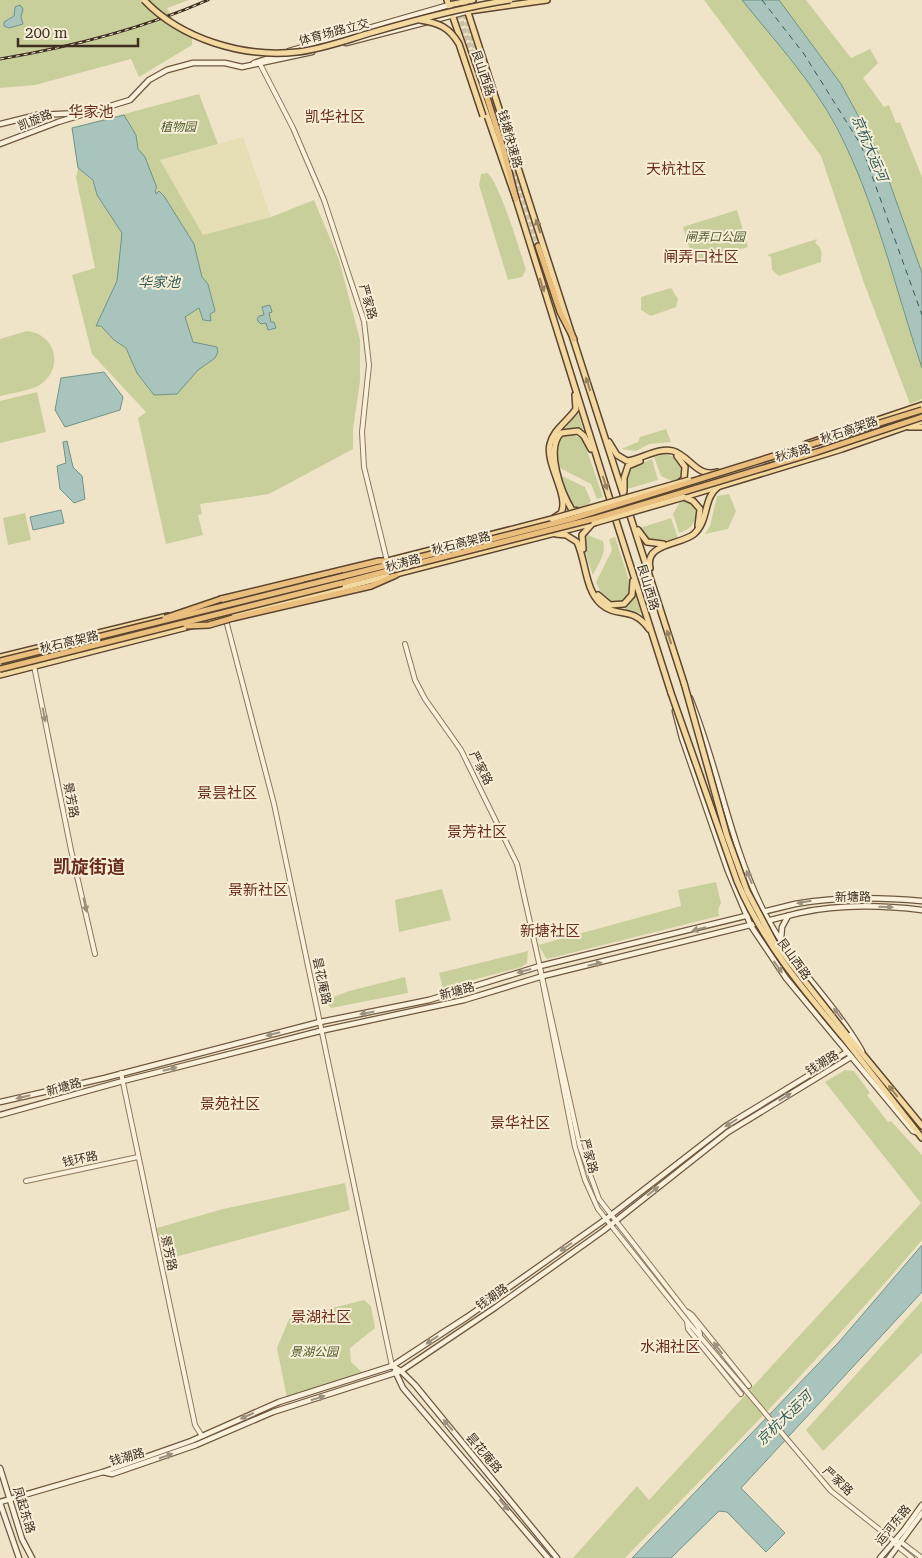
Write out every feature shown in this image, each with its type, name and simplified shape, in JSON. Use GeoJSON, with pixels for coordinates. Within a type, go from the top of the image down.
{"type":"FeatureCollection","features":[{"type":"Feature","properties":{"kind":"highway","name":"钱塘快速路"},"geometry":{"type":"LineString","coordinates":[[483,85],[504,148],[516,199]]}},
{"type":"Feature","properties":{"kind":"highway"},"geometry":{"type":"LineString","coordinates":[[538,246],[560,312],[574,339]]}},
{"type":"Feature","properties":{"kind":"highway","name":"秋石高架路"},"geometry":{"type":"LineString","coordinates":[[0,661],[571,519],[921,406]]}},
{"type":"Feature","properties":{"kind":"highway","name":"秋石高架路"},"geometry":{"type":"LineString","coordinates":[[0,669],[67,651],[171,628],[597,518],[921,421]]}},
{"type":"Feature","properties":{"kind":"highway"},"geometry":{"type":"LineString","coordinates":[[147,625],[201,605],[378,561],[386,561]]}},
{"type":"Feature","properties":{"kind":"highway"},"geometry":{"type":"LineString","coordinates":[[171,628],[210,625],[371,586],[396,575]]}},
{"type":"Feature","properties":{"kind":"main road","name":"体育场路立交"},"geometry":{"type":"LineString","coordinates":[[144,0],[169,22],[203,38],[240,50],[263,53],[308,51],[472,6],[510,0]]}},
{"type":"Feature","properties":{"kind":"main road"},"geometry":{"type":"LineString","coordinates":[[448,3],[473,0]]}},
{"type":"Feature","properties":{"kind":"main road"},"geometry":{"type":"LineString","coordinates":[[469,11],[547,0]]}},
{"type":"Feature","properties":{"kind":"main road","name":"艮山西路"},"geometry":{"type":"LineString","coordinates":[[464,1],[469,11],[520,178],[632,519],[684,683],[727,836],[747,891],[774,942],[920,1136]]}},
{"type":"Feature","properties":{"kind":"main road","name":"艮山西路"},"geometry":{"type":"LineString","coordinates":[[448,3],[516,199],[652,633],[734,873],[749,908],[784,964],[845,1036],[864,1055],[922,1126]]}},
{"type":"Feature","properties":{"kind":"main road","name":"凯旋路"},"geometry":{"type":"LineString","coordinates":[[242,67],[448,3]]}},
{"type":"Feature","properties":{"kind":"main road","name":"凯旋路"},"geometry":{"type":"LineString","coordinates":[[0,144],[130,100],[150,80],[167,70],[193,63],[225,63],[242,67],[260,64],[469,11]]}},
{"type":"Feature","properties":{"kind":"main road"},"geometry":{"type":"LineString","coordinates":[[417,20],[439,23],[454,35],[459,44],[483,116],[493,137]]}},
{"type":"Feature","properties":{"kind":"main road"},"geometry":{"type":"LineString","coordinates":[[0,124],[36,116],[87,113]]}},
{"type":"Feature","properties":{"kind":"main road"},"geometry":{"type":"LineString","coordinates":[[552,520],[561,513],[564,504],[551,461],[549,446],[554,434],[576,409],[574,387]]}},
{"type":"Feature","properties":{"kind":"main road","name":"秋涛路"},"geometry":{"type":"LineString","coordinates":[[0,656],[552,520],[713,473],[921,406]]}},
{"type":"Feature","properties":{"kind":"main road","name":"秋涛路"},"geometry":{"type":"LineString","coordinates":[[0,675],[34,668],[594,523],[842,449],[921,421]]}},
{"type":"Feature","properties":{"kind":"main road"},"geometry":{"type":"LineString","coordinates":[[603,429],[614,451],[622,459],[635,460],[662,450],[670,450],[682,456],[701,472],[713,473]]}},
{"type":"Feature","properties":{"kind":"main road"},"geometry":{"type":"LineString","coordinates":[[582,510],[572,510],[565,496],[554,460],[554,444],[561,433],[578,431],[584,436],[596,457]]}},
{"type":"Feature","properties":{"kind":"main road"},"geometry":{"type":"LineString","coordinates":[[625,500],[624,478],[628,466],[663,454],[676,455],[682,460],[686,473],[684,479],[680,482]]}},
{"type":"Feature","properties":{"kind":"main road"},"geometry":{"type":"LineString","coordinates":[[657,598],[648,564],[650,558],[659,548],[695,533],[704,519],[713,490],[720,485]]}},
{"type":"Feature","properties":{"kind":"main road"},"geometry":{"type":"LineString","coordinates":[[632,519],[642,539],[650,544],[661,544],[689,535],[699,525],[701,515],[697,505],[684,497]]}},
{"type":"Feature","properties":{"kind":"main road"},"geometry":{"type":"LineString","coordinates":[[594,523],[584,531],[581,540],[596,592],[600,598],[610,605],[624,604],[634,590],[632,570]]}},
{"type":"Feature","properties":{"kind":"main road"},"geometry":{"type":"LineString","coordinates":[[553,533],[566,536],[577,542],[594,594],[603,606],[637,616],[652,633]]}},
{"type":"Feature","properties":{"kind":"main road","name":"艮山西路"},"geometry":{"type":"LineString","coordinates":[[684,683],[703,735],[734,842],[764,912],[782,943],[850,1029],[864,1055]]}},
{"type":"Feature","properties":{"kind":"main road","name":"艮山西路"},"geometry":{"type":"LineString","coordinates":[[672,693],[682,738],[750,926],[786,978],[913,1131],[920,1136]]}},
{"type":"Feature","properties":{"kind":"main road","name":"新塘路"},"geometry":{"type":"LineString","coordinates":[[0,1102],[320,1022],[429,1000],[540,966],[764,912],[824,899],[860,896],[922,901]]}},
{"type":"Feature","properties":{"kind":"main road","name":"新塘路"},"geometry":{"type":"LineString","coordinates":[[0,1115],[123,1081],[320,1031],[464,1000],[541,977],[788,916],[828,908],[888,907],[922,910]]}},
{"type":"Feature","properties":{"kind":"main road"},"geometry":{"type":"LineString","coordinates":[[782,943],[782,927],[788,916]]}},
{"type":"Feature","properties":{"kind":"main road","name":"钱潮路"},"geometry":{"type":"LineString","coordinates":[[0,1503],[11,1498],[103,1472],[202,1436],[280,1402],[392,1366],[466,1317],[606,1219],[726,1126],[847,1052]]}},
{"type":"Feature","properties":{"kind":"main road","name":"钱潮路"},"geometry":{"type":"LineString","coordinates":[[103,1472],[112,1474],[166,1456],[206,1442],[273,1412],[401,1371],[496,1307],[613,1223],[728,1132],[851,1057]]}},
{"type":"Feature","properties":{"kind":"main road","name":"昙花庵路"},"geometry":{"type":"LineString","coordinates":[[392,1366],[401,1371],[557,1558]]}},
{"type":"Feature","properties":{"kind":"main road","name":"昙花庵路"},"geometry":{"type":"LineString","coordinates":[[392,1366],[403,1388],[548,1558]]}},
{"type":"Feature","properties":{"kind":"main road","name":"凤起东路"},"geometry":{"type":"LineString","coordinates":[[0,1468],[11,1498],[22,1539],[32,1558]]}},
{"type":"Feature","properties":{"kind":"main road","name":"凤起东路"},"geometry":{"type":"LineString","coordinates":[[0,1503],[19,1558]]}},
{"type":"Feature","properties":{"kind":"main road","name":"运河东路"},"geometry":{"type":"LineString","coordinates":[[880,1558],[922,1505]]}},
{"type":"Feature","properties":{"kind":"main road","name":"运河东路"},"geometry":{"type":"LineString","coordinates":[[889,1558],[922,1513]]}},
{"type":"Feature","properties":{"kind":"street","name":"严家路"},"geometry":{"type":"LineString","coordinates":[[260,64],[293,128],[324,200],[364,321],[369,365],[362,432],[364,467],[386,561]]}},
{"type":"Feature","properties":{"kind":"street","name":"昙花庵路"},"geometry":{"type":"LineString","coordinates":[[222,602],[274,804],[320,1022],[320,1031],[392,1366]]}},
{"type":"Feature","properties":{"kind":"street","name":"严家路"},"geometry":{"type":"LineString","coordinates":[[404,644],[415,680],[425,699],[461,750],[517,864],[540,966],[580,1164],[594,1201],[606,1219],[613,1223],[686,1311],[698,1327],[700,1334]]}},
{"type":"Feature","properties":{"kind":"street","name":"景芳路"},"geometry":{"type":"LineString","coordinates":[[30,649],[71,850],[95,954]]}},
{"type":"Feature","properties":{"kind":"street","name":"严家路"},"geometry":{"type":"LineString","coordinates":[[541,977],[584,1160],[596,1194],[611,1215],[613,1223],[687,1321],[700,1334],[831,1491],[894,1541],[897,1547],[912,1558]]}},
{"type":"Feature","properties":{"kind":"street","name":"景芳路"},"geometry":{"type":"LineString","coordinates":[[121,1072],[195,1425],[202,1436]]}},
{"type":"Feature","properties":{"kind":"street","name":"钱环路"},"geometry":{"type":"LineString","coordinates":[[26,1181],[138,1157]]}},
{"type":"Feature","properties":{"kind":"street","name":"严家路"},"geometry":{"type":"LineString","coordinates":[[686,1311],[692,1314],[749,1386]]}},
{"type":"Feature","properties":{"kind":"street","name":"严家路"},"geometry":{"type":"LineString","coordinates":[[687,1321],[688,1329],[741,1394]]}},
{"type":"Feature","properties":{"kind":"street"},"geometry":{"type":"LineString","coordinates":[[894,1541],[901,1542],[922,1558]]}},
{"type":"Feature","properties":{"kind":"shaded area"},"geometry":{"type":"Polygon","coordinates":[[[243,137],[271,217],[203,235],[160,160],[243,137]]]}},
{"type":"Feature","properties":{"kind":"green space"},"geometry":{"type":"Polygon","coordinates":[[[0,0],[189,0],[167,8],[175,22],[192,38],[192,45],[139,77],[131,59],[35,85],[0,88],[0,0]]]}},
{"type":"Feature","properties":{"kind":"green space"},"geometry":{"type":"Polygon","coordinates":[[[704,0],[806,0],[851,58],[870,49],[878,63],[863,78],[884,107],[889,105],[896,123],[900,122],[922,177],[922,399],[910,404],[864,283],[821,156],[704,0]]]}},
{"type":"Feature","properties":{"kind":"green space","name":"植物园"},"geometry":{"type":"Polygon","coordinates":[[[199,94],[218,144],[160,160],[203,235],[271,217],[314,200],[339,260],[360,340],[360,381],[353,429],[353,449],[269,494],[200,504],[202,514],[198,515],[203,535],[166,544],[138,418],[146,412],[92,354],[72,275],[95,268],[76,178],[78,168],[72,128],[199,94]]]}},
{"type":"Feature","properties":{"kind":"green space"},"geometry":{"type":"Polygon","coordinates":[[[487,173],[497,188],[514,234],[526,270],[522,277],[508,280],[479,185],[481,174],[487,173]]]}},
{"type":"Feature","properties":{"kind":"green space","name":"闸弄口公园"},"geometry":{"type":"Polygon","coordinates":[[[737,210],[748,247],[694,263],[683,227],[737,210]]]}},
{"type":"Feature","properties":{"kind":"green space"},"geometry":{"type":"Polygon","coordinates":[[[817,239],[815,243],[821,250],[821,262],[779,276],[772,270],[771,257],[767,255],[817,239]]]}},
{"type":"Feature","properties":{"kind":"green space"},"geometry":{"type":"Polygon","coordinates":[[[671,288],[678,299],[676,307],[651,316],[641,310],[641,297],[671,288]]]}},
{"type":"Feature","properties":{"kind":"green space"},"geometry":{"type":"Polygon","coordinates":[[[27,331],[37,333],[45,338],[50,345],[54,353],[53,369],[41,384],[27,390],[0,396],[0,339],[27,331]]]}},
{"type":"Feature","properties":{"kind":"green space"},"geometry":{"type":"Polygon","coordinates":[[[37,392],[46,432],[0,443],[0,401],[37,392]]]}},
{"type":"Feature","properties":{"kind":"green space"},"geometry":{"type":"Polygon","coordinates":[[[578,413],[583,429],[581,431],[575,428],[565,428],[578,413]]]}},
{"type":"Feature","properties":{"kind":"green space"},"geometry":{"type":"Polygon","coordinates":[[[666,429],[671,442],[649,444],[636,451],[621,449],[638,442],[640,437],[666,429]]]}},
{"type":"Feature","properties":{"kind":"green space"},"geometry":{"type":"Polygon","coordinates":[[[571,434],[583,439],[603,497],[597,499],[591,484],[560,468],[556,445],[560,437],[571,434]]]}},
{"type":"Feature","properties":{"kind":"green space"},"geometry":{"type":"Polygon","coordinates":[[[663,454],[673,457],[682,468],[683,472],[676,483],[661,476],[654,457],[663,454]]]}},
{"type":"Feature","properties":{"kind":"green space"},"geometry":{"type":"Polygon","coordinates":[[[652,459],[658,480],[627,489],[626,482],[629,472],[636,466],[652,459]]]}},
{"type":"Feature","properties":{"kind":"green space"},"geometry":{"type":"Polygon","coordinates":[[[562,476],[585,487],[591,501],[588,506],[578,509],[570,501],[562,476]]]}},
{"type":"Feature","properties":{"kind":"green space"},"geometry":{"type":"Polygon","coordinates":[[[729,494],[736,511],[728,529],[705,534],[710,526],[717,496],[729,494]]]}},
{"type":"Feature","properties":{"kind":"green space"},"geometry":{"type":"Polygon","coordinates":[[[681,500],[693,504],[695,518],[692,525],[679,533],[673,514],[681,500]]]}},
{"type":"Feature","properties":{"kind":"green space"},"geometry":{"type":"Polygon","coordinates":[[[25,513],[31,540],[8,545],[3,518],[25,513]]]}},
{"type":"Feature","properties":{"kind":"green space"},"geometry":{"type":"Polygon","coordinates":[[[671,518],[678,538],[656,542],[647,538],[640,528],[671,518]]]}},
{"type":"Feature","properties":{"kind":"green space"},"geometry":{"type":"Polygon","coordinates":[[[587,532],[590,536],[603,541],[604,545],[604,550],[593,575],[587,559],[584,542],[587,532]]]}},
{"type":"Feature","properties":{"kind":"green space"},"geometry":{"type":"Polygon","coordinates":[[[615,537],[631,587],[627,598],[622,602],[616,603],[603,597],[596,582],[612,550],[609,539],[615,537]]]}},
{"type":"Feature","properties":{"kind":"green space"},"geometry":{"type":"Polygon","coordinates":[[[634,596],[641,612],[639,614],[624,607],[634,596]]]}},
{"type":"Feature","properties":{"kind":"green space"},"geometry":{"type":"Polygon","coordinates":[[[716,882],[721,903],[718,910],[719,916],[547,959],[538,945],[681,906],[678,890],[716,882]]]}},
{"type":"Feature","properties":{"kind":"green space"},"geometry":{"type":"Polygon","coordinates":[[[442,889],[451,920],[399,932],[395,900],[442,889]]]}},
{"type":"Feature","properties":{"kind":"green space"},"geometry":{"type":"Polygon","coordinates":[[[528,951],[527,963],[521,967],[443,988],[439,973],[528,951]]]}},
{"type":"Feature","properties":{"kind":"green space"},"geometry":{"type":"Polygon","coordinates":[[[405,977],[408,993],[331,1008],[323,1001],[349,991],[405,977]]]}},
{"type":"Feature","properties":{"kind":"green space"},"geometry":{"type":"Polygon","coordinates":[[[845,1070],[854,1071],[870,1093],[867,1095],[888,1122],[891,1121],[922,1155],[922,1240],[813,1362],[625,1558],[573,1558],[637,1486],[649,1500],[921,1203],[825,1082],[845,1070]]]}},
{"type":"Feature","properties":{"kind":"green space"},"geometry":{"type":"Polygon","coordinates":[[[345,1183],[350,1210],[164,1260],[157,1228],[223,1209],[345,1183]]]}},
{"type":"Feature","properties":{"kind":"green space","name":"景湖公园"},"geometry":{"type":"Polygon","coordinates":[[[364,1300],[371,1306],[375,1328],[350,1348],[351,1362],[365,1375],[287,1398],[277,1348],[289,1319],[364,1300]]]}},
{"type":"Feature","properties":{"kind":"green space"},"geometry":{"type":"Polygon","coordinates":[[[922,1301],[922,1353],[823,1451],[806,1430],[922,1301]]]}},
{"type":"Feature","properties":{"kind":"water","name":"京杭大运河"},"geometry":{"type":"Polygon","coordinates":[[[742,0],[779,0],[841,84],[880,156],[922,273],[922,368],[874,216],[851,157],[837,128],[805,78],[742,0]]]}},
{"type":"Feature","properties":{"kind":"water"},"geometry":{"type":"Polygon","coordinates":[[[20,5],[23,9],[21,17],[23,24],[9,28],[4,26],[4,22],[14,16],[15,7],[20,5]]]}},
{"type":"Feature","properties":{"kind":"water","name":"华家池"},"geometry":{"type":"Polygon","coordinates":[[[124,115],[136,135],[138,149],[145,157],[157,188],[155,190],[156,194],[159,191],[164,196],[194,244],[202,277],[208,284],[215,311],[210,314],[211,321],[203,320],[199,308],[185,317],[193,342],[217,347],[218,352],[215,358],[198,370],[177,394],[154,395],[137,373],[126,348],[114,340],[101,326],[96,326],[117,281],[122,233],[97,195],[93,180],[78,168],[72,128],[124,115]]]}},
{"type":"Feature","properties":{"kind":"water"},"geometry":{"type":"Polygon","coordinates":[[[270,305],[272,312],[269,313],[271,322],[274,322],[276,328],[268,330],[266,323],[261,324],[257,320],[259,316],[264,315],[262,307],[270,305]]]}},
{"type":"Feature","properties":{"kind":"water"},"geometry":{"type":"Polygon","coordinates":[[[104,372],[123,397],[120,410],[65,427],[55,410],[61,378],[104,372]]]}},
{"type":"Feature","properties":{"kind":"water"},"geometry":{"type":"Polygon","coordinates":[[[67,441],[73,467],[82,476],[85,499],[74,503],[60,489],[57,466],[66,463],[63,442],[67,441]]]}},
{"type":"Feature","properties":{"kind":"water"},"geometry":{"type":"Polygon","coordinates":[[[61,510],[64,523],[33,530],[30,517],[61,510]]]}},
{"type":"Feature","properties":{"kind":"water","name":"京杭大运河"},"geometry":{"type":"Polygon","coordinates":[[[922,1245],[922,1292],[741,1488],[785,1533],[766,1552],[727,1512],[719,1511],[671,1558],[632,1558],[839,1342],[922,1245]]]}},
{"type":"Feature","properties":{"kind":"ferry route"},"geometry":{"type":"LineString","coordinates":[[762,0],[804,54],[861,145],[922,315]]}},
{"type":"Feature","properties":{"kind":"tunnel"},"geometry":{"type":"LineString","coordinates":[[454,0],[483,85]]}},
{"type":"Feature","properties":{"kind":"tunnel"},"geometry":{"type":"LineString","coordinates":[[460,0],[538,246]]}},
{"type":"Feature","properties":{"kind":"railway"},"geometry":{"type":"LineString","coordinates":[[0,59],[106,36],[158,20],[208,0]]}},
{"type":"Feature","properties":{"kind":"district","name":"华家池"},"geometry":{"type":"Point","coordinates":[91,112]}},
{"type":"Feature","properties":{"kind":"district","name":"凯华社区"},"geometry":{"type":"Point","coordinates":[335,117]}},
{"type":"Feature","properties":{"kind":"district","name":"天杭社区"},"geometry":{"type":"Point","coordinates":[676,169]}},
{"type":"Feature","properties":{"kind":"district","name":"闸弄口社区"},"geometry":{"type":"Point","coordinates":[701,257]}},
{"type":"Feature","properties":{"kind":"district","name":"景昙社区"},"geometry":{"type":"Point","coordinates":[227,793]}},
{"type":"Feature","properties":{"kind":"district","name":"景芳社区"},"geometry":{"type":"Point","coordinates":[477,832]}},
{"type":"Feature","properties":{"kind":"district","name":"凯旋街道"},"geometry":{"type":"Point","coordinates":[89,867]}},
{"type":"Feature","properties":{"kind":"district","name":"景新社区"},"geometry":{"type":"Point","coordinates":[258,890]}},
{"type":"Feature","properties":{"kind":"district","name":"新塘社区"},"geometry":{"type":"Point","coordinates":[550,931]}},
{"type":"Feature","properties":{"kind":"district","name":"景苑社区"},"geometry":{"type":"Point","coordinates":[230,1104]}},
{"type":"Feature","properties":{"kind":"district","name":"景华社区"},"geometry":{"type":"Point","coordinates":[520,1123]}},
{"type":"Feature","properties":{"kind":"district","name":"景湖社区"},"geometry":{"type":"Point","coordinates":[321,1317]}},
{"type":"Feature","properties":{"kind":"district","name":"水湘社区"},"geometry":{"type":"Point","coordinates":[670,1347]}}]}
